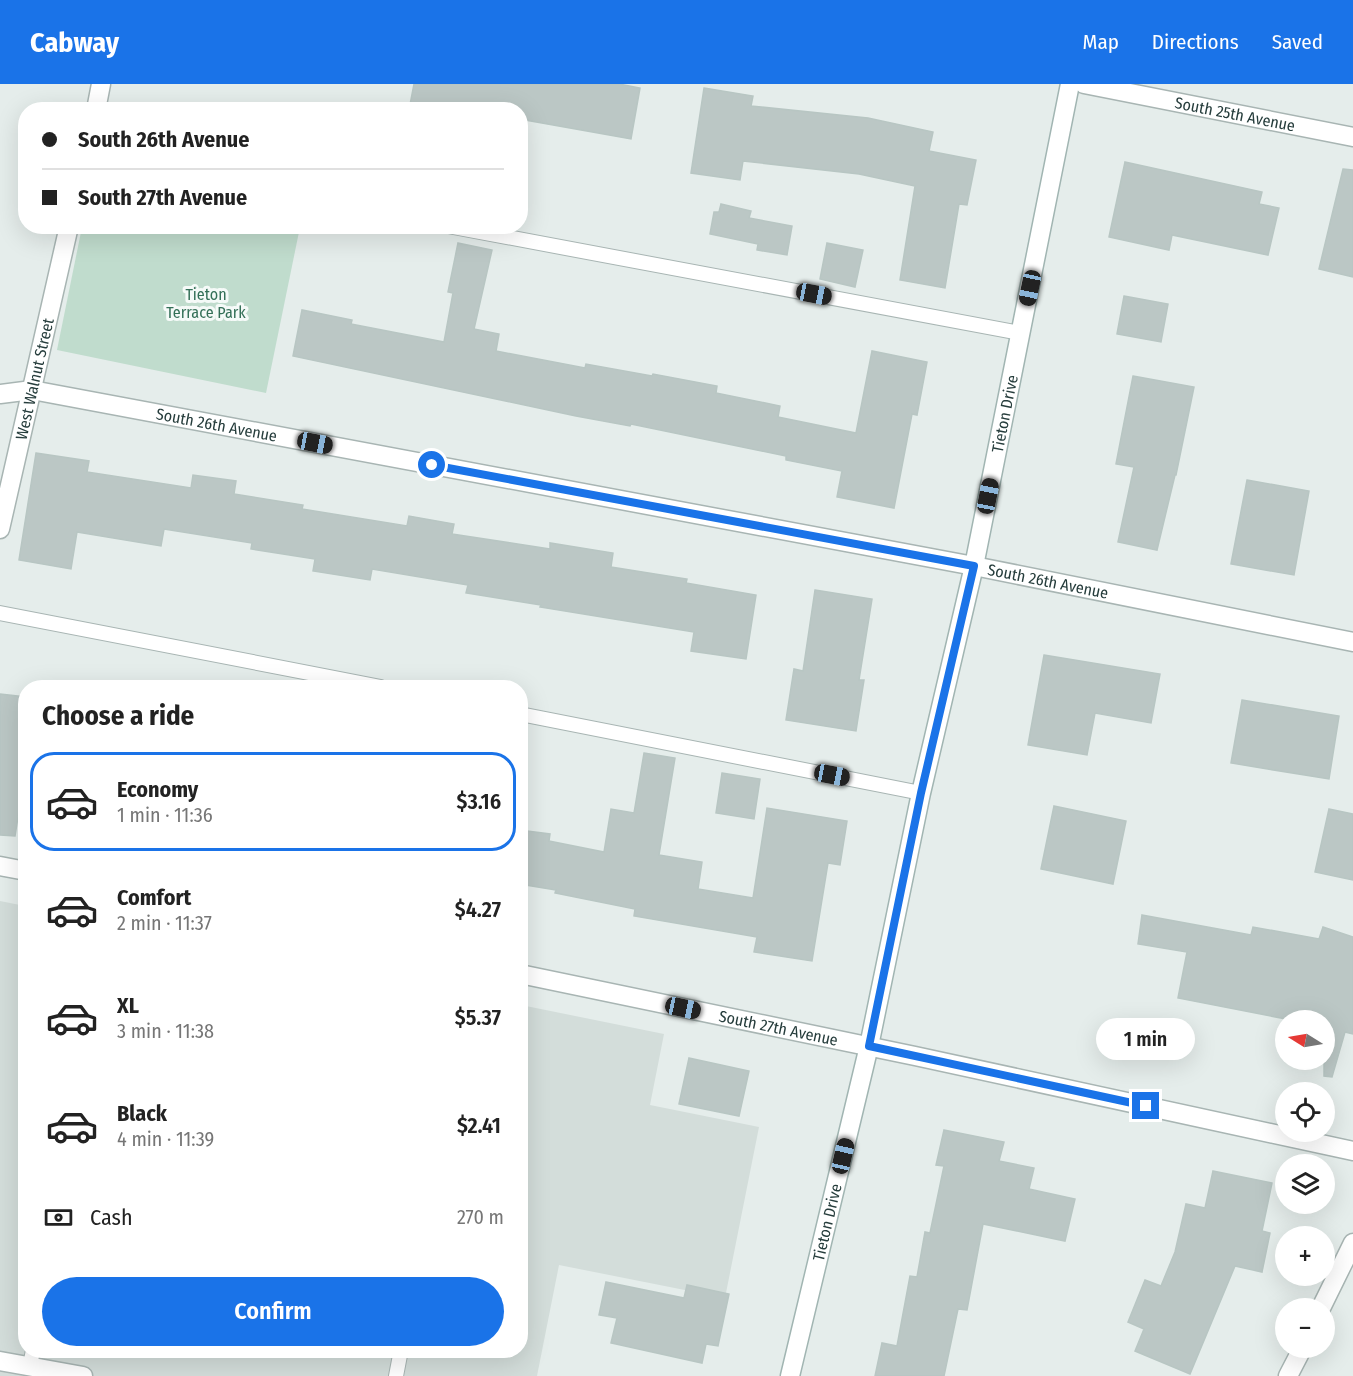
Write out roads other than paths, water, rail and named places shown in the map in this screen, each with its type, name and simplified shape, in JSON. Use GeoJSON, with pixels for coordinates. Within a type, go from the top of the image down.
{"type":"FeatureCollection","features":[{"type":"Feature","properties":{"kind":"street"},"geometry":{"type":"LineString","coordinates":[[98,102],[101,84]]}},
{"type":"Feature","properties":{"kind":"street","name":"Tieton Drive"},"geometry":{"type":"LineString","coordinates":[[790,1376],[869,1046],[921,793],[974,566],[1070,84]]}},
{"type":"Feature","properties":{"kind":"street","name":"South 25th Avenue"},"geometry":{"type":"LineString","coordinates":[[1084,84],[1353,137]]}},
{"type":"Feature","properties":{"kind":"street","name":"West Walnut Street"},"geometry":{"type":"LineString","coordinates":[[0,529],[67,234]]}},
{"type":"Feature","properties":{"kind":"street","name":"South 26th Avenue"},"geometry":{"type":"LineString","coordinates":[[0,394],[32,390],[974,566],[1353,642]]}},
{"type":"Feature","properties":{"kind":"street"},"geometry":{"type":"LineString","coordinates":[[0,866],[18,869]]}},
{"type":"Feature","properties":{"kind":"street","name":"South 27th Avenue"},"geometry":{"type":"LineString","coordinates":[[528,976],[869,1046],[1353,1151]]}},
{"type":"Feature","properties":{"kind":"street"},"geometry":{"type":"LineString","coordinates":[[1327,1298],[1353,1243]]}},
{"type":"Feature","properties":{"kind":"street"},"geometry":{"type":"LineString","coordinates":[[0,1361],[31,1358],[83,1376]]}},
{"type":"Feature","properties":{"kind":"street"},"geometry":{"type":"LineString","coordinates":[[1288,1376],[1297,1358]]}},
{"type":"Feature","properties":{"kind":"lane"},"geometry":{"type":"LineString","coordinates":[[491,234],[1020,333]]}},
{"type":"Feature","properties":{"kind":"lane"},"geometry":{"type":"LineString","coordinates":[[0,613],[345,680]]}},
{"type":"Feature","properties":{"kind":"lane"},"geometry":{"type":"LineString","coordinates":[[528,716],[921,793]]}},
{"type":"Feature","properties":{"kind":"lane"},"geometry":{"type":"LineString","coordinates":[[396,1376],[399,1358]]}},
{"type":"Feature","properties":{"kind":"park label","name":"Tieton Terrace Park"},"geometry":{"type":"Point","coordinates":[206,303]}}]}
